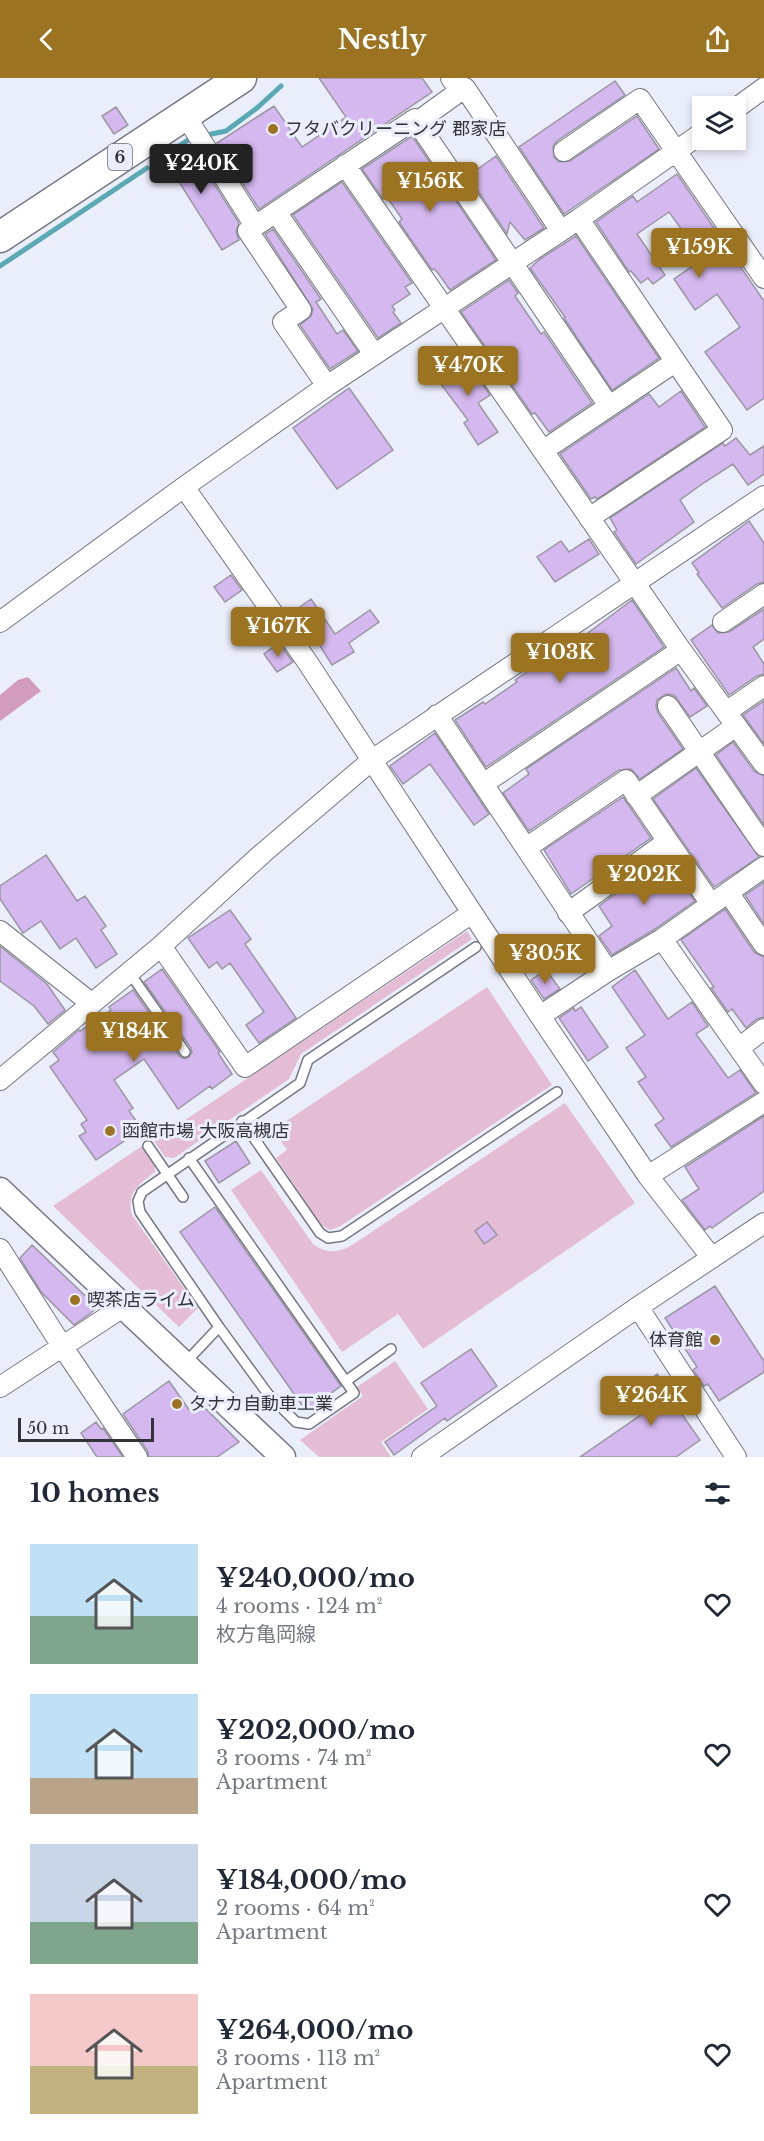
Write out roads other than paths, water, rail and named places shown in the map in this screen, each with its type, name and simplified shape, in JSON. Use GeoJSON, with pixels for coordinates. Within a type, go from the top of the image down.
{"type":"FeatureCollection","features":[{"type":"Feature","properties":{"kind":"main road","name":"6"},"geometry":{"type":"LineString","coordinates":[[0,237],[241,78]]}},
{"type":"Feature","properties":{"kind":"street"},"geometry":{"type":"LineString","coordinates":[[417,122],[456,85],[465,88],[561,231]]}},
{"type":"Feature","properties":{"kind":"street"},"geometry":{"type":"LineString","coordinates":[[746,101],[764,88]]}},
{"type":"Feature","properties":{"kind":"street"},"geometry":{"type":"LineString","coordinates":[[564,151],[640,99],[764,278]]}},
{"type":"Feature","properties":{"kind":"street"},"geometry":{"type":"LineString","coordinates":[[185,115],[255,226]]}},
{"type":"Feature","properties":{"kind":"street"},"geometry":{"type":"LineString","coordinates":[[327,386],[283,322],[301,310],[248,231],[415,119],[609,406]]}},
{"type":"Feature","properties":{"kind":"street"},"geometry":{"type":"LineString","coordinates":[[0,622],[327,386],[513,264],[692,140]]}},
{"type":"Feature","properties":{"kind":"street"},"geometry":{"type":"LineString","coordinates":[[345,165],[681,650],[764,764]]}},
{"type":"Feature","properties":{"kind":"street"},"geometry":{"type":"LineString","coordinates":[[276,212],[374,354]]}},
{"type":"Feature","properties":{"kind":"street"},"geometry":{"type":"LineString","coordinates":[[579,219],[722,430],[590,518]]}},
{"type":"Feature","properties":{"kind":"street"},"geometry":{"type":"LineString","coordinates":[[544,450],[675,362]]}},
{"type":"Feature","properties":{"kind":"street"},"geometry":{"type":"LineString","coordinates":[[184,487],[306,660],[648,1176],[712,1258]]}},
{"type":"Feature","properties":{"kind":"street"},"geometry":{"type":"LineString","coordinates":[[0,1080],[161,946],[263,853],[372,760],[764,496]]}},
{"type":"Feature","properties":{"kind":"street"},"geometry":{"type":"LineString","coordinates":[[723,622],[764,594]]}},
{"type":"Feature","properties":{"kind":"street"},"geometry":{"type":"LineString","coordinates":[[483,784],[681,650]]}},
{"type":"Feature","properties":{"kind":"street"},"geometry":{"type":"LineString","coordinates":[[636,796],[698,751],[764,686]]}},
{"type":"Feature","properties":{"kind":"street"},"geometry":{"type":"LineString","coordinates":[[668,706],[764,846]]}},
{"type":"Feature","properties":{"kind":"street"},"geometry":{"type":"LineString","coordinates":[[437,715],[608,971]]}},
{"type":"Feature","properties":{"kind":"street"},"geometry":{"type":"LineString","coordinates":[[526,848],[626,780],[711,904]]}},
{"type":"Feature","properties":{"kind":"street"},"geometry":{"type":"LineString","coordinates":[[568,913],[668,841]]}},
{"type":"Feature","properties":{"kind":"street"},"geometry":{"type":"LineString","coordinates":[[540,1016],[662,939],[764,867]]}},
{"type":"Feature","properties":{"kind":"street"},"geometry":{"type":"LineString","coordinates":[[728,892],[764,945]]}},
{"type":"Feature","properties":{"kind":"street"},"geometry":{"type":"LineString","coordinates":[[161,946],[245,1067],[472,913]]}},
{"type":"Feature","properties":{"kind":"street"},"geometry":{"type":"LineString","coordinates":[[0,931],[92,1003]]}},
{"type":"Feature","properties":{"kind":"street"},"geometry":{"type":"LineString","coordinates":[[662,939],[764,1084]]}},
{"type":"Feature","properties":{"kind":"street"},"geometry":{"type":"LineString","coordinates":[[740,1048],[764,1029]]}},
{"type":"Feature","properties":{"kind":"street"},"geometry":{"type":"LineString","coordinates":[[648,1176],[764,1102]]}},
{"type":"Feature","properties":{"kind":"street"},"geometry":{"type":"LineString","coordinates":[[0,1190],[283,1457]]}},
{"type":"Feature","properties":{"kind":"street"},"geometry":{"type":"LineString","coordinates":[[422,1457],[638,1307],[764,1223]]}},
{"type":"Feature","properties":{"kind":"street"},"geometry":{"type":"LineString","coordinates":[[0,1249],[137,1457]]}},
{"type":"Feature","properties":{"kind":"street"},"geometry":{"type":"LineString","coordinates":[[0,1387],[123,1306]]}},
{"type":"Feature","properties":{"kind":"street"},"geometry":{"type":"LineString","coordinates":[[638,1307],[736,1457]]}},
{"type":"Feature","properties":{"kind":"lane"},"geometry":{"type":"LineString","coordinates":[[189,1158],[354,1393],[309,1424],[296,1422],[268,1394],[219,1327],[138,1207],[139,1196],[167,1173],[242,1121],[300,1083],[308,1060],[476,947]]}},
{"type":"Feature","properties":{"kind":"lane"},"geometry":{"type":"LineString","coordinates":[[129,972],[185,1052]]}},
{"type":"Feature","properties":{"kind":"lane"},"geometry":{"type":"LineString","coordinates":[[242,1121],[320,1233],[333,1239],[342,1236],[557,1092]]}},
{"type":"Feature","properties":{"kind":"lane"},"geometry":{"type":"LineString","coordinates":[[148,1146],[183,1197]]}},
{"type":"Feature","properties":{"kind":"lane"},"geometry":{"type":"LineString","coordinates":[[184,1364],[219,1327]]}},
{"type":"Feature","properties":{"kind":"lane"},"geometry":{"type":"LineString","coordinates":[[346,1381],[391,1349]]}},
{"type":"Feature","properties":{"kind":"waterway"},"geometry":{"type":"LineString","coordinates":[[207,135],[226,131],[257,108],[281,86]]}},
{"type":"Feature","properties":{"kind":"waterway"},"geometry":{"type":"LineString","coordinates":[[176,148],[191,138]]}},
{"type":"Feature","properties":{"kind":"waterway"},"geometry":{"type":"LineString","coordinates":[[0,266],[147,168]]}},
{"type":"Feature","properties":{"kind":"place","name":"フタバクリーニング 郡家店"},"geometry":{"type":"Point","coordinates":[273,129]}},
{"type":"Feature","properties":{"kind":"place","name":"函館市場 大阪高槻店"},"geometry":{"type":"Point","coordinates":[110,1131]}},
{"type":"Feature","properties":{"kind":"place","name":"喫茶店ライム"},"geometry":{"type":"Point","coordinates":[75,1300]}},
{"type":"Feature","properties":{"kind":"place","name":"体育館"},"geometry":{"type":"Point","coordinates":[715,1340]}},
{"type":"Feature","properties":{"kind":"place","name":"タナカ自動車工業"},"geometry":{"type":"Point","coordinates":[177,1404]}}]}
